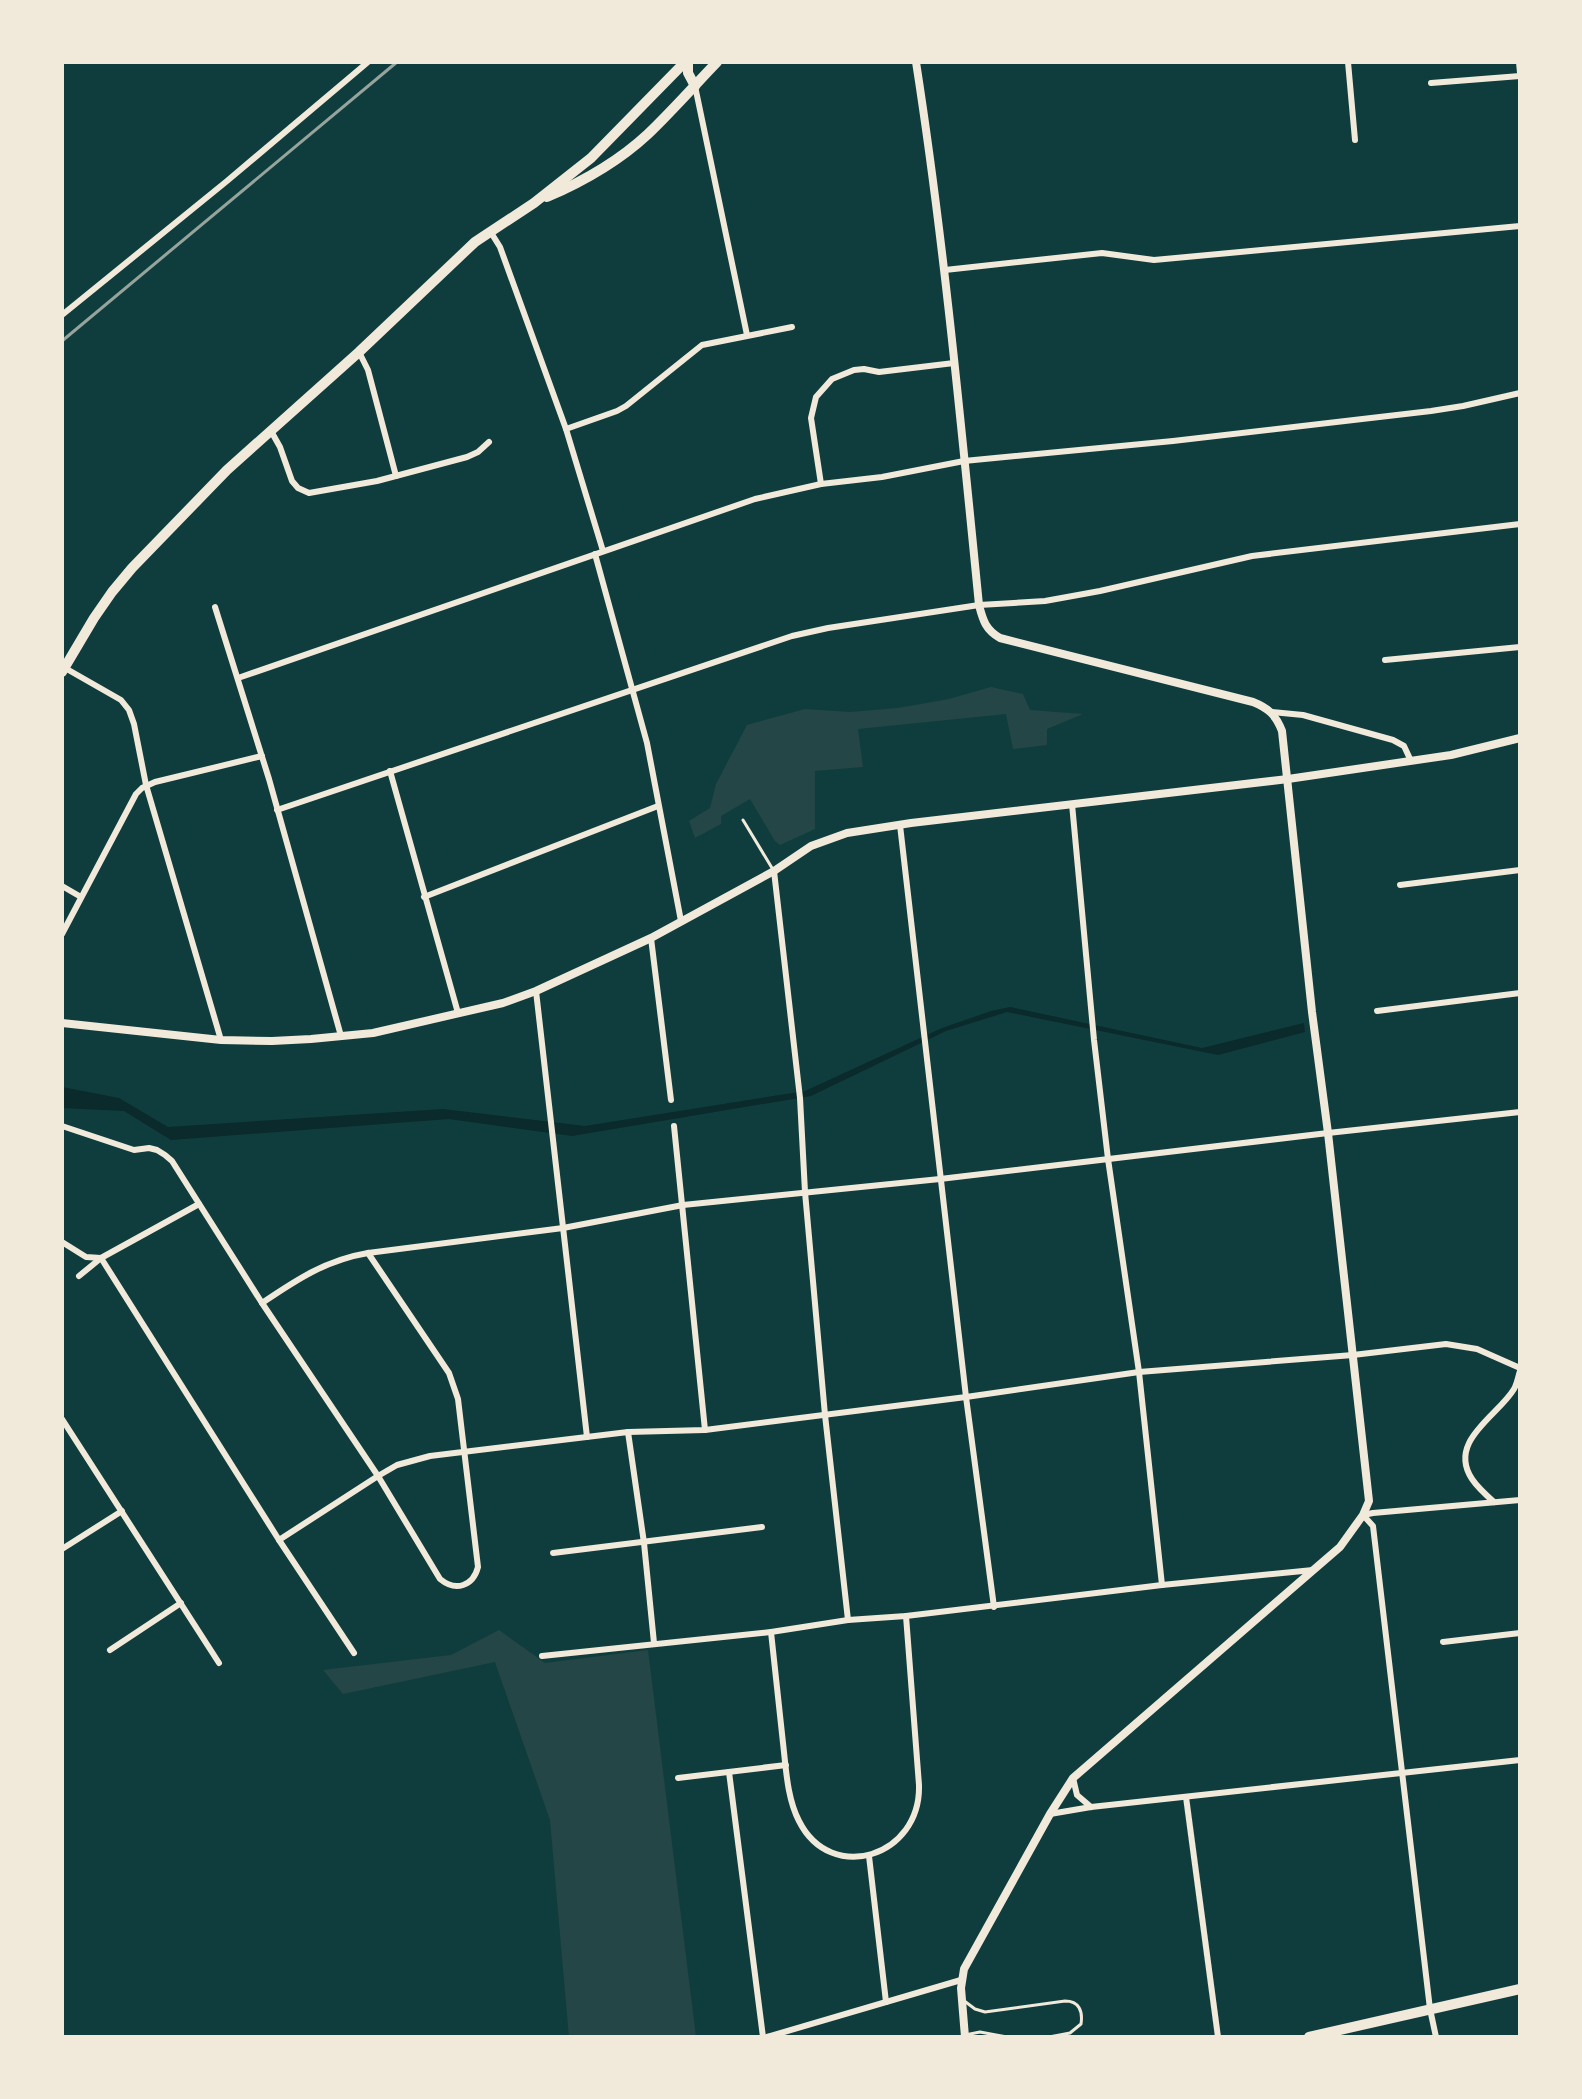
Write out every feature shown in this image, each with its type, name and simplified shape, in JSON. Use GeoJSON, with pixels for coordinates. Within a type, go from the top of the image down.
{"type":"FeatureCollection","features":[{"type":"Feature","properties":{"kind":"main road"},"geometry":{"type":"LineString","coordinates":[[687,62],[688,73],[695,86]]}},
{"type":"Feature","properties":{"kind":"main road"},"geometry":{"type":"LineString","coordinates":[[63,668],[94,618],[132,568],[227,470],[359,352],[461,255],[600,151],[687,62]]}},
{"type":"Feature","properties":{"kind":"main road"},"geometry":{"type":"LineString","coordinates":[[534,203],[571,187],[620,157],[646,136],[717,62]]}},
{"type":"Feature","properties":{"kind":"main road"},"geometry":{"type":"LineString","coordinates":[[1309,2037],[1520,1989]]}},
{"type":"Feature","properties":{"kind":"street"},"geometry":{"type":"LineString","coordinates":[[62,315],[368,62]]}},
{"type":"Feature","properties":{"kind":"street"},"geometry":{"type":"LineString","coordinates":[[916,62],[945,270],[983,623],[1000,638],[1253,702],[1272,712],[1303,715],[1393,740],[1404,746],[1411,761]]}},
{"type":"Feature","properties":{"kind":"street"},"geometry":{"type":"LineString","coordinates":[[1348,62],[1355,140]]}},
{"type":"Feature","properties":{"kind":"street"},"geometry":{"type":"LineString","coordinates":[[1431,83],[1520,74],[1519,62]]}},
{"type":"Feature","properties":{"kind":"street"},"geometry":{"type":"LineString","coordinates":[[695,86],[747,335]]}},
{"type":"Feature","properties":{"kind":"street"},"geometry":{"type":"LineString","coordinates":[[945,270],[1102,253],[1154,260],[1520,226]]}},
{"type":"Feature","properties":{"kind":"street"},"geometry":{"type":"LineString","coordinates":[[490,231],[500,247],[566,429],[647,743],[681,921]]}},
{"type":"Feature","properties":{"kind":"street"},"geometry":{"type":"LineString","coordinates":[[566,429],[626,406],[702,345],[792,327]]}},
{"type":"Feature","properties":{"kind":"street"},"geometry":{"type":"LineString","coordinates":[[359,352],[369,375],[396,476]]}},
{"type":"Feature","properties":{"kind":"street"},"geometry":{"type":"LineString","coordinates":[[821,484],[811,418],[816,397],[832,379],[854,370],[879,372],[954,363]]}},
{"type":"Feature","properties":{"kind":"street"},"geometry":{"type":"LineString","coordinates":[[238,678],[755,499],[821,484],[882,477],[964,461],[1446,409],[1520,393]]}},
{"type":"Feature","properties":{"kind":"street"},"geometry":{"type":"LineString","coordinates":[[271,431],[292,481],[306,493],[366,483],[467,457],[489,442]]}},
{"type":"Feature","properties":{"kind":"street"},"geometry":{"type":"LineString","coordinates":[[277,810],[792,636],[979,605],[1045,601],[1159,579],[1252,556],[1520,524]]}},
{"type":"Feature","properties":{"kind":"street"},"geometry":{"type":"LineString","coordinates":[[215,607],[262,756],[341,1036]]}},
{"type":"Feature","properties":{"kind":"street"},"geometry":{"type":"LineString","coordinates":[[1385,660],[1520,647]]}},
{"type":"Feature","properties":{"kind":"street"},"geometry":{"type":"LineString","coordinates":[[63,668],[121,700],[129,710],[146,785],[221,1040]]}},
{"type":"Feature","properties":{"kind":"street"},"geometry":{"type":"LineString","coordinates":[[965,2036],[961,1980],[969,1959],[1073,1778],[1316,1570],[1340,1547],[1369,1501],[1288,779],[1282,731],[1272,712]]}},
{"type":"Feature","properties":{"kind":"street"},"geometry":{"type":"LineString","coordinates":[[62,1023],[221,1040],[272,1041],[373,1033],[503,1003],[536,991],[651,938],[774,871],[811,846],[847,833],[1288,779],[1451,755],[1520,738]]}},
{"type":"Feature","properties":{"kind":"street"},"geometry":{"type":"LineString","coordinates":[[62,934],[136,794],[146,785],[262,756]]}},
{"type":"Feature","properties":{"kind":"street"},"geometry":{"type":"LineString","coordinates":[[390,771],[458,1013]]}},
{"type":"Feature","properties":{"kind":"street"},"geometry":{"type":"LineString","coordinates":[[1072,804],[1094,1040],[1139,1372],[1162,1585]]}},
{"type":"Feature","properties":{"kind":"street"},"geometry":{"type":"LineString","coordinates":[[424,897],[658,806]]}},
{"type":"Feature","properties":{"kind":"street"},"geometry":{"type":"LineString","coordinates":[[900,825],[966,1397],[994,1607]]}},
{"type":"Feature","properties":{"kind":"street"},"geometry":{"type":"LineString","coordinates":[[1400,885],[1520,870]]}},
{"type":"Feature","properties":{"kind":"street"},"geometry":{"type":"LineString","coordinates":[[774,871],[800,1095],[805,1192],[825,1415],[848,1620]]}},
{"type":"Feature","properties":{"kind":"street"},"geometry":{"type":"LineString","coordinates":[[62,886],[81,897]]}},
{"type":"Feature","properties":{"kind":"street"},"geometry":{"type":"LineString","coordinates":[[651,938],[671,1100]]}},
{"type":"Feature","properties":{"kind":"street"},"geometry":{"type":"LineString","coordinates":[[536,991],[587,1437]]}},
{"type":"Feature","properties":{"kind":"street"},"geometry":{"type":"LineString","coordinates":[[1377,1011],[1520,993]]}},
{"type":"Feature","properties":{"kind":"street"},"geometry":{"type":"LineString","coordinates":[[262,1303],[318,1267],[368,1253],[563,1228],[683,1205],[940,1179],[1520,1112]]}},
{"type":"Feature","properties":{"kind":"street"},"geometry":{"type":"LineString","coordinates":[[62,1126],[134,1150],[149,1148],[172,1161],[378,1476],[440,1579],[453,1587],[467,1584],[478,1567],[458,1399],[449,1373],[368,1253]]}},
{"type":"Feature","properties":{"kind":"street"},"geometry":{"type":"LineString","coordinates":[[674,1126],[705,1430]]}},
{"type":"Feature","properties":{"kind":"street"},"geometry":{"type":"LineString","coordinates":[[79,1276],[101,1258],[199,1204]]}},
{"type":"Feature","properties":{"kind":"street"},"geometry":{"type":"LineString","coordinates":[[62,1242],[86,1257],[101,1258]]}},
{"type":"Feature","properties":{"kind":"street"},"geometry":{"type":"LineString","coordinates":[[101,1258],[354,1653]]}},
{"type":"Feature","properties":{"kind":"street"},"geometry":{"type":"LineString","coordinates":[[279,1540],[397,1465],[430,1456],[628,1432],[705,1430],[1139,1372],[1353,1355],[1446,1344],[1463,1345],[1491,1354],[1520,1370],[1514,1389],[1473,1435],[1466,1452],[1473,1481],[1494,1502]]}},
{"type":"Feature","properties":{"kind":"street"},"geometry":{"type":"LineString","coordinates":[[62,1419],[219,1663]]}},
{"type":"Feature","properties":{"kind":"street"},"geometry":{"type":"LineString","coordinates":[[628,1432],[654,1643]]}},
{"type":"Feature","properties":{"kind":"street"},"geometry":{"type":"LineString","coordinates":[[1363,1515],[1520,1500]]}},
{"type":"Feature","properties":{"kind":"street"},"geometry":{"type":"LineString","coordinates":[[62,1549],[122,1511]]}},
{"type":"Feature","properties":{"kind":"street"},"geometry":{"type":"LineString","coordinates":[[1363,1515],[1373,1526],[1430,2009],[1436,2037]]}},
{"type":"Feature","properties":{"kind":"street"},"geometry":{"type":"LineString","coordinates":[[553,1553],[762,1527]]}},
{"type":"Feature","properties":{"kind":"street"},"geometry":{"type":"LineString","coordinates":[[542,1656],[1316,1570]]}},
{"type":"Feature","properties":{"kind":"street"},"geometry":{"type":"LineString","coordinates":[[110,1650],[181,1603]]}},
{"type":"Feature","properties":{"kind":"street"},"geometry":{"type":"LineString","coordinates":[[771,1632],[791,1802],[796,1815],[806,1834],[826,1850],[869,1856],[898,1840],[907,1830],[917,1806],[919,1785],[906,1616]]}},
{"type":"Feature","properties":{"kind":"street"},"geometry":{"type":"LineString","coordinates":[[1443,1642],[1520,1633]]}},
{"type":"Feature","properties":{"kind":"street"},"geometry":{"type":"LineString","coordinates":[[1050,1814],[1520,1760]]}},
{"type":"Feature","properties":{"kind":"street"},"geometry":{"type":"LineString","coordinates":[[678,1778],[786,1765]]}},
{"type":"Feature","properties":{"kind":"street"},"geometry":{"type":"LineString","coordinates":[[729,1772],[765,2037],[961,1980]]}},
{"type":"Feature","properties":{"kind":"street"},"geometry":{"type":"LineString","coordinates":[[1073,1778],[1077,1795],[1091,1807]]}},
{"type":"Feature","properties":{"kind":"street"},"geometry":{"type":"LineString","coordinates":[[1186,1797],[1218,2037]]}},
{"type":"Feature","properties":{"kind":"street"},"geometry":{"type":"LineString","coordinates":[[869,1856],[886,2002]]}},
{"type":"Feature","properties":{"kind":"lane"},"geometry":{"type":"LineString","coordinates":[[743,820],[774,871]]}},
{"type":"Feature","properties":{"kind":"lane"},"geometry":{"type":"LineString","coordinates":[[962,1999],[985,2012],[1065,2001],[1077,2004],[1082,2016],[1081,2024],[1070,2033],[1049,2037]]}},
{"type":"Feature","properties":{"kind":"lane"},"geometry":{"type":"LineString","coordinates":[[965,2036],[980,2032],[1007,2037]]}},
{"type":"Feature","properties":{"kind":"shaded area"},"geometry":{"type":"Polygon","coordinates":[[[991,687],[1023,694],[1030,710],[1083,714],[1047,729],[1047,745],[1013,749],[1006,714],[858,729],[863,767],[815,771],[815,829],[780,845],[750,799],[721,816],[721,824],[695,838],[689,821],[710,808],[716,784],[747,725],[805,709],[850,712],[898,708],[949,699],[991,687]]]}},
{"type":"Feature","properties":{"kind":"shaded area"},"geometry":{"type":"Polygon","coordinates":[[[1010,1007],[1202,1048],[1304,1023],[1305,1032],[1218,1055],[1007,1012],[946,1031],[811,1096],[572,1136],[449,1119],[171,1140],[124,1111],[62,1108],[62,1087],[119,1098],[168,1127],[443,1109],[585,1126],[805,1091],[942,1028],[1010,1007]]]}},
{"type":"Feature","properties":{"kind":"shaded area"},"geometry":{"type":"Polygon","coordinates":[[[499,1630],[545,1663],[648,1650],[696,2037],[569,2037],[550,1820],[495,1662],[343,1694],[323,1670],[451,1655],[499,1630]]]}},
{"type":"Feature","properties":{"kind":"railway"},"geometry":{"type":"LineString","coordinates":[[62,341],[397,62]]}}]}
